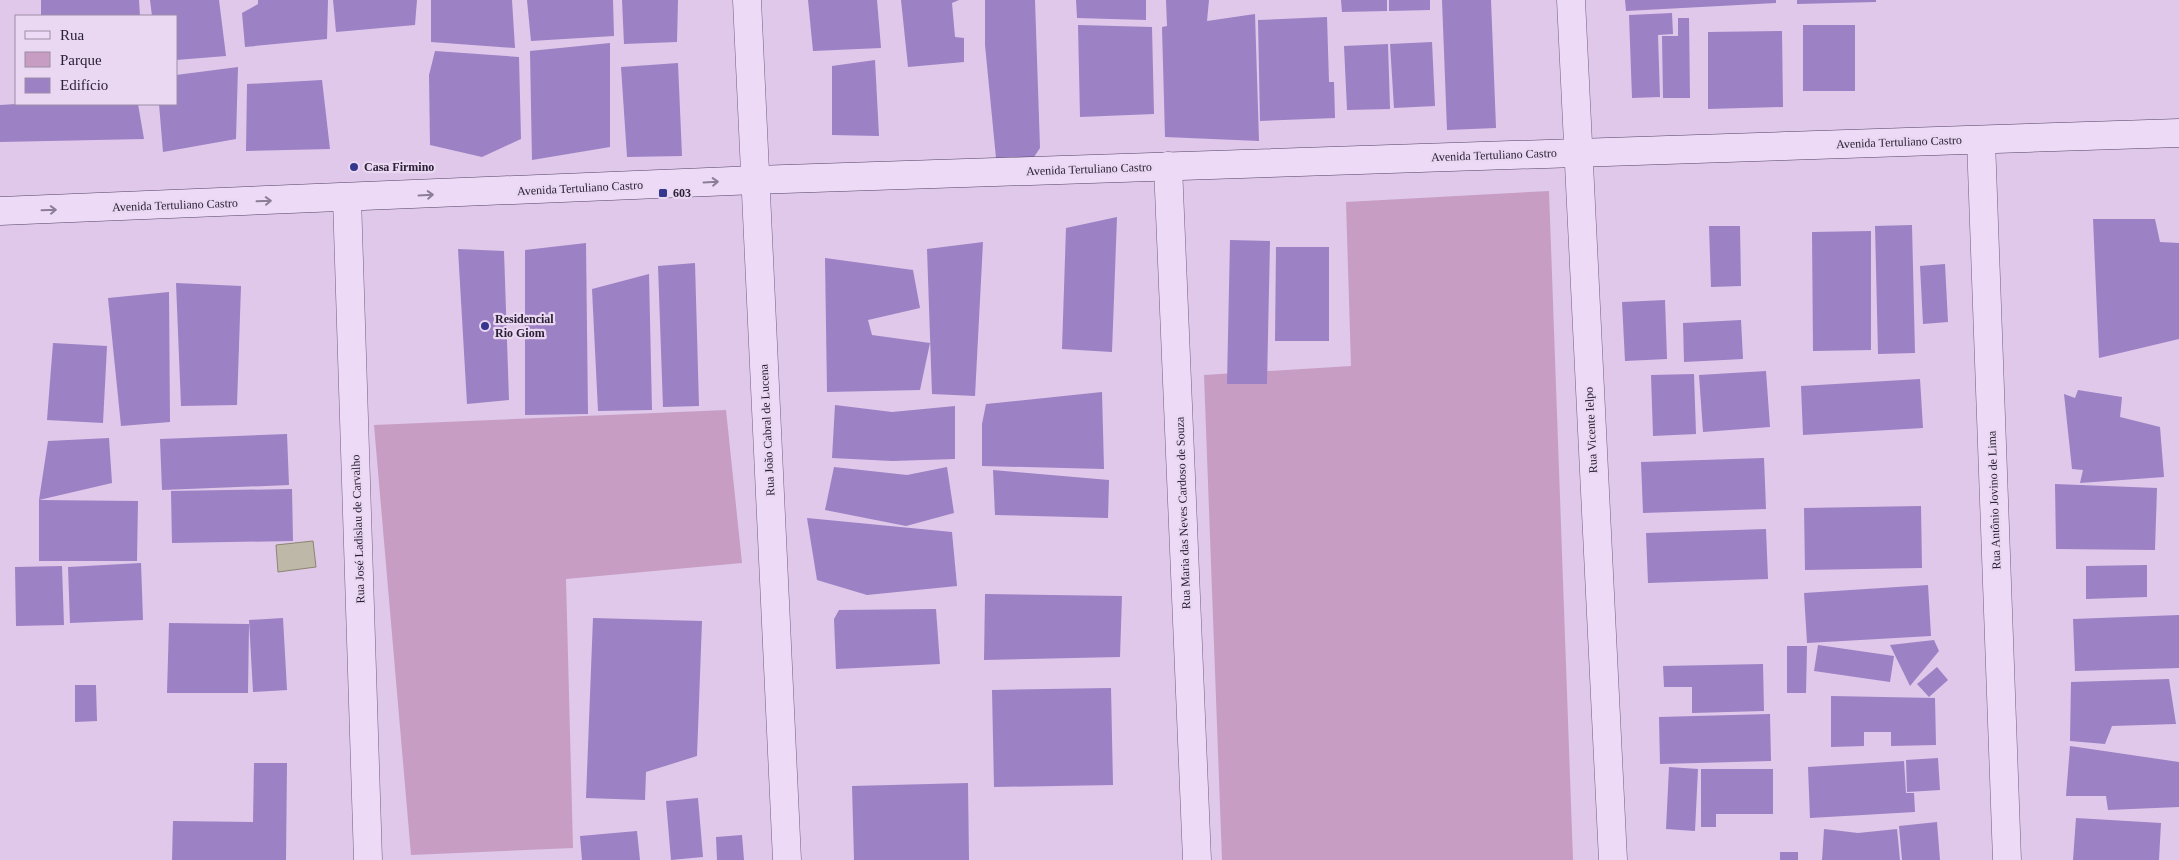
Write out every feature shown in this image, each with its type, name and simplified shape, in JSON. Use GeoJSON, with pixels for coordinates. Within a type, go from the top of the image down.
{"type":"FeatureCollection","features":[{"type":"Feature","properties":{"kind":"street","name":"Rua João Cabral de Lucena"},"geometry":{"type":"LineString","coordinates":[[747,0],[787,860]]}},
{"type":"Feature","properties":{"kind":"street","name":"Rua Vicente Ielpo"},"geometry":{"type":"LineString","coordinates":[[1571,0],[1613,860]]}},
{"type":"Feature","properties":{"kind":"street","name":"Avenida Tertuliano Castro"},"geometry":{"type":"LineString","coordinates":[[0,212],[756,180],[2179,133]]}},
{"type":"Feature","properties":{"kind":"street","name":"Rua Antônio Jovino de Lima"},"geometry":{"type":"LineString","coordinates":[[1981,140],[2007,860]]}},
{"type":"Feature","properties":{"kind":"street","name":"Rua Maria das Neves Cardoso de Souza"},"geometry":{"type":"LineString","coordinates":[[1168,166],[1197,860]]}},
{"type":"Feature","properties":{"kind":"street","name":"Rua José Ladislau de Carvalho"},"geometry":{"type":"LineString","coordinates":[[347,198],[368,860]]}},
{"type":"Feature","properties":{"kind":"green space"},"geometry":{"type":"Polygon","coordinates":[[[1549,191],[1573,860],[1222,860],[1204,375],[1351,366],[1346,202],[1549,191]]]}},
{"type":"Feature","properties":{"kind":"green space"},"geometry":{"type":"Polygon","coordinates":[[[726,410],[742,563],[566,579],[573,848],[411,855],[374,425],[726,410]]]}},
{"type":"Feature","properties":{"kind":"shaded area"},"geometry":{"type":"Polygon","coordinates":[[[313,541],[316,567],[278,572],[276,545],[313,541]]]}},
{"type":"Feature","properties":{"kind":"building"},"geometry":{"type":"Polygon","coordinates":[[[41,0],[139,0],[140,15],[41,15],[41,0]]]}},
{"type":"Feature","properties":{"kind":"building"},"geometry":{"type":"Polygon","coordinates":[[[150,0],[219,0],[226,56],[178,60],[178,15],[152,15],[150,0]]]}},
{"type":"Feature","properties":{"kind":"building"},"geometry":{"type":"Polygon","coordinates":[[[258,0],[328,0],[327,39],[245,47],[242,13],[258,4],[258,0]]]}},
{"type":"Feature","properties":{"kind":"building"},"geometry":{"type":"Polygon","coordinates":[[[333,0],[417,0],[415,25],[336,32],[333,0]]]}},
{"type":"Feature","properties":{"kind":"building"},"geometry":{"type":"Polygon","coordinates":[[[431,0],[512,0],[515,48],[431,42],[431,0]]]}},
{"type":"Feature","properties":{"kind":"building"},"geometry":{"type":"Polygon","coordinates":[[[527,0],[613,0],[614,36],[531,41],[527,0]]]}},
{"type":"Feature","properties":{"kind":"building"},"geometry":{"type":"Polygon","coordinates":[[[622,0],[678,0],[677,42],[624,44],[622,0]]]}},
{"type":"Feature","properties":{"kind":"building"},"geometry":{"type":"Polygon","coordinates":[[[808,0],[877,0],[881,48],[813,51],[808,0]]]}},
{"type":"Feature","properties":{"kind":"building"},"geometry":{"type":"Polygon","coordinates":[[[901,0],[959,0],[952,3],[955,37],[964,38],[964,62],[908,67],[901,0]]]}},
{"type":"Feature","properties":{"kind":"building"},"geometry":{"type":"Polygon","coordinates":[[[985,0],[1035,0],[1040,148],[1030,163],[996,158],[985,45],[985,0]]]}},
{"type":"Feature","properties":{"kind":"building"},"geometry":{"type":"Polygon","coordinates":[[[1076,0],[1146,0],[1146,20],[1077,18],[1076,0]]]}},
{"type":"Feature","properties":{"kind":"building"},"geometry":{"type":"Polygon","coordinates":[[[1166,0],[1209,0],[1207,21],[1255,14],[1259,141],[1165,137],[1162,27],[1167,26],[1166,0]]]}},
{"type":"Feature","properties":{"kind":"building"},"geometry":{"type":"Polygon","coordinates":[[[1341,0],[1387,0],[1387,11],[1342,12],[1341,0]]]}},
{"type":"Feature","properties":{"kind":"building"},"geometry":{"type":"Polygon","coordinates":[[[1389,0],[1430,0],[1430,10],[1389,11],[1389,0]]]}},
{"type":"Feature","properties":{"kind":"building"},"geometry":{"type":"Polygon","coordinates":[[[1442,0],[1491,0],[1496,128],[1447,130],[1442,0]]]}},
{"type":"Feature","properties":{"kind":"building"},"geometry":{"type":"Polygon","coordinates":[[[1625,0],[1776,0],[1776,3],[1626,11],[1625,0]]]}},
{"type":"Feature","properties":{"kind":"building"},"geometry":{"type":"Polygon","coordinates":[[[1797,0],[1876,0],[1876,2],[1797,4],[1797,0]]]}},
{"type":"Feature","properties":{"kind":"building"},"geometry":{"type":"Polygon","coordinates":[[[1672,13],[1673,34],[1658,35],[1660,97],[1632,98],[1629,15],[1672,13]]]}},
{"type":"Feature","properties":{"kind":"building"},"geometry":{"type":"Polygon","coordinates":[[[1327,17],[1329,82],[1334,82],[1335,118],[1260,121],[1258,20],[1327,17]]]}},
{"type":"Feature","properties":{"kind":"building"},"geometry":{"type":"Polygon","coordinates":[[[1678,18],[1689,18],[1690,98],[1663,98],[1662,36],[1678,36],[1678,18]]]}},
{"type":"Feature","properties":{"kind":"building"},"geometry":{"type":"Polygon","coordinates":[[[1078,25],[1152,27],[1154,114],[1080,117],[1078,25]]]}},
{"type":"Feature","properties":{"kind":"building"},"geometry":{"type":"Polygon","coordinates":[[[1803,25],[1855,25],[1855,91],[1803,91],[1803,25]]]}},
{"type":"Feature","properties":{"kind":"building"},"geometry":{"type":"Polygon","coordinates":[[[1782,31],[1783,107],[1708,109],[1708,32],[1782,31]]]}},
{"type":"Feature","properties":{"kind":"building"},"geometry":{"type":"Polygon","coordinates":[[[1432,42],[1435,106],[1394,108],[1390,44],[1432,42]]]}},
{"type":"Feature","properties":{"kind":"building"},"geometry":{"type":"Polygon","coordinates":[[[610,43],[610,147],[532,160],[530,51],[610,43]]]}},
{"type":"Feature","properties":{"kind":"building"},"geometry":{"type":"Polygon","coordinates":[[[1388,44],[1390,109],[1347,110],[1344,46],[1388,44]]]}},
{"type":"Feature","properties":{"kind":"building"},"geometry":{"type":"Polygon","coordinates":[[[435,51],[519,57],[521,139],[482,157],[430,145],[429,75],[435,51]]]}},
{"type":"Feature","properties":{"kind":"building"},"geometry":{"type":"Polygon","coordinates":[[[875,60],[879,136],[832,135],[832,66],[875,60]]]}},
{"type":"Feature","properties":{"kind":"building"},"geometry":{"type":"Polygon","coordinates":[[[678,63],[682,156],[627,157],[621,67],[678,63]]]}},
{"type":"Feature","properties":{"kind":"building"},"geometry":{"type":"Polygon","coordinates":[[[238,67],[236,139],[163,152],[159,105],[178,105],[178,75],[238,67]]]}},
{"type":"Feature","properties":{"kind":"building"},"geometry":{"type":"Polygon","coordinates":[[[322,80],[330,149],[246,151],[247,84],[322,80]]]}},
{"type":"Feature","properties":{"kind":"building"},"geometry":{"type":"Polygon","coordinates":[[[0,105],[138,105],[144,139],[0,142],[0,105]]]}},
{"type":"Feature","properties":{"kind":"building"},"geometry":{"type":"Polygon","coordinates":[[[1117,217],[1112,352],[1062,349],[1066,228],[1117,217]]]}},
{"type":"Feature","properties":{"kind":"building"},"geometry":{"type":"Polygon","coordinates":[[[2093,219],[2155,219],[2160,242],[2179,243],[2179,339],[2099,358],[2093,219]]]}},
{"type":"Feature","properties":{"kind":"building"},"geometry":{"type":"Polygon","coordinates":[[[1912,225],[1915,353],[1878,354],[1875,226],[1912,225]]]}},
{"type":"Feature","properties":{"kind":"building"},"geometry":{"type":"Polygon","coordinates":[[[1709,226],[1740,226],[1741,286],[1711,287],[1709,226]]]}},
{"type":"Feature","properties":{"kind":"building"},"geometry":{"type":"Polygon","coordinates":[[[1871,231],[1871,350],[1813,351],[1812,232],[1871,231]]]}},
{"type":"Feature","properties":{"kind":"building"},"geometry":{"type":"Polygon","coordinates":[[[1230,240],[1270,241],[1267,384],[1227,384],[1230,240]]]}},
{"type":"Feature","properties":{"kind":"building"},"geometry":{"type":"Polygon","coordinates":[[[983,242],[975,396],[932,394],[927,249],[983,242]]]}},
{"type":"Feature","properties":{"kind":"building"},"geometry":{"type":"Polygon","coordinates":[[[586,243],[588,414],[525,415],[525,250],[586,243]]]}},
{"type":"Feature","properties":{"kind":"building"},"geometry":{"type":"Polygon","coordinates":[[[1276,247],[1329,247],[1329,341],[1275,341],[1276,247]]]}},
{"type":"Feature","properties":{"kind":"building","name":"Residencial Rio Giom"},"geometry":{"type":"Polygon","coordinates":[[[458,249],[504,251],[509,400],[467,404],[458,249]]]}},
{"type":"Feature","properties":{"kind":"building"},"geometry":{"type":"Polygon","coordinates":[[[825,258],[913,270],[920,308],[868,320],[872,335],[930,343],[920,390],[827,392],[825,258]]]}},
{"type":"Feature","properties":{"kind":"building"},"geometry":{"type":"Polygon","coordinates":[[[695,263],[699,406],[663,407],[658,266],[695,263]]]}},
{"type":"Feature","properties":{"kind":"building"},"geometry":{"type":"Polygon","coordinates":[[[1945,264],[1948,322],[1923,324],[1920,266],[1945,264]]]}},
{"type":"Feature","properties":{"kind":"building"},"geometry":{"type":"Polygon","coordinates":[[[649,274],[652,410],[598,411],[592,289],[649,274]]]}},
{"type":"Feature","properties":{"kind":"building"},"geometry":{"type":"Polygon","coordinates":[[[176,283],[241,286],[237,405],[181,406],[176,283]]]}},
{"type":"Feature","properties":{"kind":"building"},"geometry":{"type":"Polygon","coordinates":[[[169,292],[170,422],[121,426],[108,298],[169,292]]]}},
{"type":"Feature","properties":{"kind":"building"},"geometry":{"type":"Polygon","coordinates":[[[1665,300],[1667,359],[1625,361],[1622,302],[1665,300]]]}},
{"type":"Feature","properties":{"kind":"building"},"geometry":{"type":"Polygon","coordinates":[[[1741,320],[1743,359],[1684,362],[1683,323],[1741,320]]]}},
{"type":"Feature","properties":{"kind":"building"},"geometry":{"type":"Polygon","coordinates":[[[53,343],[107,346],[103,423],[47,420],[53,343]]]}},
{"type":"Feature","properties":{"kind":"building"},"geometry":{"type":"Polygon","coordinates":[[[1766,371],[1770,427],[1703,432],[1699,375],[1766,371]]]}},
{"type":"Feature","properties":{"kind":"building"},"geometry":{"type":"Polygon","coordinates":[[[1694,374],[1696,434],[1653,436],[1651,375],[1694,374]]]}},
{"type":"Feature","properties":{"kind":"building"},"geometry":{"type":"Polygon","coordinates":[[[1920,379],[1923,428],[1803,435],[1801,386],[1920,379]]]}},
{"type":"Feature","properties":{"kind":"building"},"geometry":{"type":"Polygon","coordinates":[[[2078,390],[2122,397],[2120,417],[2160,427],[2164,477],[2080,483],[2083,470],[2072,469],[2064,394],[2075,398],[2078,390]]]}},
{"type":"Feature","properties":{"kind":"building"},"geometry":{"type":"Polygon","coordinates":[[[1102,392],[1104,469],[982,466],[982,424],[986,404],[1102,392]]]}},
{"type":"Feature","properties":{"kind":"building"},"geometry":{"type":"Polygon","coordinates":[[[835,405],[892,412],[955,406],[955,459],[892,461],[832,458],[835,405]]]}},
{"type":"Feature","properties":{"kind":"building"},"geometry":{"type":"Polygon","coordinates":[[[287,434],[289,485],[162,490],[160,439],[287,434]]]}},
{"type":"Feature","properties":{"kind":"building"},"geometry":{"type":"Polygon","coordinates":[[[109,438],[112,483],[39,500],[48,441],[109,438]]]}},
{"type":"Feature","properties":{"kind":"building"},"geometry":{"type":"Polygon","coordinates":[[[1764,458],[1766,509],[1643,513],[1641,462],[1764,458]]]}},
{"type":"Feature","properties":{"kind":"building"},"geometry":{"type":"Polygon","coordinates":[[[834,467],[907,475],[947,467],[954,513],[906,526],[825,510],[834,467]]]}},
{"type":"Feature","properties":{"kind":"building"},"geometry":{"type":"Polygon","coordinates":[[[993,470],[1109,480],[1108,518],[995,515],[993,470]]]}},
{"type":"Feature","properties":{"kind":"building"},"geometry":{"type":"Polygon","coordinates":[[[2055,484],[2157,488],[2155,550],[2056,549],[2055,484]]]}},
{"type":"Feature","properties":{"kind":"building"},"geometry":{"type":"Polygon","coordinates":[[[292,489],[293,541],[172,543],[171,491],[292,489]]]}},
{"type":"Feature","properties":{"kind":"building"},"geometry":{"type":"Polygon","coordinates":[[[39,500],[138,501],[137,561],[39,561],[39,500]]]}},
{"type":"Feature","properties":{"kind":"building"},"geometry":{"type":"Polygon","coordinates":[[[1921,506],[1922,568],[1805,570],[1804,508],[1921,506]]]}},
{"type":"Feature","properties":{"kind":"building"},"geometry":{"type":"Polygon","coordinates":[[[807,518],[952,532],[957,586],[867,595],[817,580],[807,518]]]}},
{"type":"Feature","properties":{"kind":"building"},"geometry":{"type":"Polygon","coordinates":[[[1766,529],[1768,579],[1648,583],[1646,533],[1766,529]]]}},
{"type":"Feature","properties":{"kind":"building"},"geometry":{"type":"Polygon","coordinates":[[[141,563],[143,620],[70,623],[68,567],[141,563]]]}},
{"type":"Feature","properties":{"kind":"building"},"geometry":{"type":"Polygon","coordinates":[[[2147,565],[2147,597],[2086,599],[2086,566],[2147,565]]]}},
{"type":"Feature","properties":{"kind":"building"},"geometry":{"type":"Polygon","coordinates":[[[62,566],[64,625],[16,626],[15,567],[62,566]]]}},
{"type":"Feature","properties":{"kind":"building"},"geometry":{"type":"Polygon","coordinates":[[[1928,585],[1931,636],[1807,643],[1804,593],[1928,585]]]}},
{"type":"Feature","properties":{"kind":"building"},"geometry":{"type":"Polygon","coordinates":[[[985,594],[1122,596],[1120,657],[984,660],[985,594]]]}},
{"type":"Feature","properties":{"kind":"building"},"geometry":{"type":"Polygon","coordinates":[[[936,609],[940,664],[836,669],[834,619],[839,610],[936,609]]]}},
{"type":"Feature","properties":{"kind":"building"},"geometry":{"type":"Polygon","coordinates":[[[2179,615],[2179,668],[2075,671],[2073,619],[2179,615]]]}},
{"type":"Feature","properties":{"kind":"building"},"geometry":{"type":"Polygon","coordinates":[[[283,618],[287,690],[253,692],[249,620],[283,618]]]}},
{"type":"Feature","properties":{"kind":"building"},"geometry":{"type":"Polygon","coordinates":[[[593,618],[702,621],[697,756],[646,772],[645,800],[586,798],[593,618]]]}},
{"type":"Feature","properties":{"kind":"building"},"geometry":{"type":"Polygon","coordinates":[[[169,623],[249,624],[248,693],[167,693],[169,623]]]}},
{"type":"Feature","properties":{"kind":"building"},"geometry":{"type":"Polygon","coordinates":[[[1934,640],[1939,651],[1910,686],[1890,645],[1934,640]]]}},
{"type":"Feature","properties":{"kind":"building"},"geometry":{"type":"Polygon","coordinates":[[[1818,645],[1894,656],[1890,682],[1814,671],[1818,645]]]}},
{"type":"Feature","properties":{"kind":"building"},"geometry":{"type":"Polygon","coordinates":[[[1787,646],[1807,646],[1806,693],[1787,693],[1787,646]]]}},
{"type":"Feature","properties":{"kind":"building"},"geometry":{"type":"Polygon","coordinates":[[[1763,664],[1764,711],[1692,713],[1692,687],[1664,687],[1663,666],[1763,664]]]}},
{"type":"Feature","properties":{"kind":"building"},"geometry":{"type":"Polygon","coordinates":[[[1937,667],[1948,680],[1929,697],[1917,684],[1937,667]]]}},
{"type":"Feature","properties":{"kind":"building"},"geometry":{"type":"Polygon","coordinates":[[[2169,679],[2176,724],[2112,726],[2105,744],[2070,741],[2071,682],[2169,679]]]}},
{"type":"Feature","properties":{"kind":"building"},"geometry":{"type":"Polygon","coordinates":[[[75,685],[96,685],[97,721],[75,722],[75,685]]]}},
{"type":"Feature","properties":{"kind":"building"},"geometry":{"type":"Polygon","coordinates":[[[1111,688],[1113,785],[994,787],[992,690],[1111,688]]]}},
{"type":"Feature","properties":{"kind":"building"},"geometry":{"type":"Polygon","coordinates":[[[1831,696],[1935,698],[1936,745],[1891,746],[1891,732],[1864,732],[1864,746],[1831,747],[1831,696]]]}},
{"type":"Feature","properties":{"kind":"building"},"geometry":{"type":"Polygon","coordinates":[[[1770,714],[1771,761],[1660,764],[1659,717],[1770,714]]]}},
{"type":"Feature","properties":{"kind":"building"},"geometry":{"type":"Polygon","coordinates":[[[2070,746],[2179,762],[2179,807],[2108,810],[2106,796],[2066,796],[2070,746]]]}},
{"type":"Feature","properties":{"kind":"building"},"geometry":{"type":"Polygon","coordinates":[[[1938,758],[1940,790],[1907,792],[1906,760],[1938,758]]]}},
{"type":"Feature","properties":{"kind":"building"},"geometry":{"type":"Polygon","coordinates":[[[1904,761],[1906,793],[1914,793],[1915,812],[1810,818],[1808,767],[1904,761]]]}},
{"type":"Feature","properties":{"kind":"building"},"geometry":{"type":"Polygon","coordinates":[[[254,763],[287,763],[286,860],[172,860],[173,821],[253,822],[254,763]]]}},
{"type":"Feature","properties":{"kind":"building"},"geometry":{"type":"Polygon","coordinates":[[[1669,767],[1698,769],[1695,831],[1666,829],[1669,767]]]}},
{"type":"Feature","properties":{"kind":"building"},"geometry":{"type":"Polygon","coordinates":[[[1701,769],[1773,769],[1773,814],[1716,814],[1716,827],[1701,827],[1701,769]]]}},
{"type":"Feature","properties":{"kind":"building"},"geometry":{"type":"Polygon","coordinates":[[[968,783],[969,860],[854,860],[852,786],[968,783]]]}},
{"type":"Feature","properties":{"kind":"building"},"geometry":{"type":"Polygon","coordinates":[[[698,798],[703,857],[671,860],[666,801],[698,798]]]}},
{"type":"Feature","properties":{"kind":"building"},"geometry":{"type":"Polygon","coordinates":[[[2076,818],[2161,823],[2159,860],[2073,860],[2076,818]]]}},
{"type":"Feature","properties":{"kind":"building"},"geometry":{"type":"Polygon","coordinates":[[[1937,822],[1940,860],[1902,860],[1899,826],[1937,822]]]}},
{"type":"Feature","properties":{"kind":"building"},"geometry":{"type":"Polygon","coordinates":[[[1824,829],[1858,833],[1897,829],[1900,860],[1822,860],[1824,829]]]}},
{"type":"Feature","properties":{"kind":"building"},"geometry":{"type":"Polygon","coordinates":[[[637,831],[640,860],[582,860],[580,836],[637,831]]]}},
{"type":"Feature","properties":{"kind":"building"},"geometry":{"type":"Polygon","coordinates":[[[742,835],[744,860],[717,860],[716,837],[742,835]]]}},
{"type":"Feature","properties":{"kind":"building"},"geometry":{"type":"Polygon","coordinates":[[[1780,852],[1798,852],[1798,860],[1780,860],[1780,852]]]}},
{"type":"Feature","properties":{"kind":"place","name":"Casa Firmino"},"geometry":{"type":"Point","coordinates":[354,167]}},
{"type":"Feature","properties":{"kind":"place","name":"603"},"geometry":{"type":"Point","coordinates":[663,193]}},
{"type":"Feature","properties":{"kind":"place","name":"Residencial Rio Giom"},"geometry":{"type":"Point","coordinates":[485,326]}}]}
